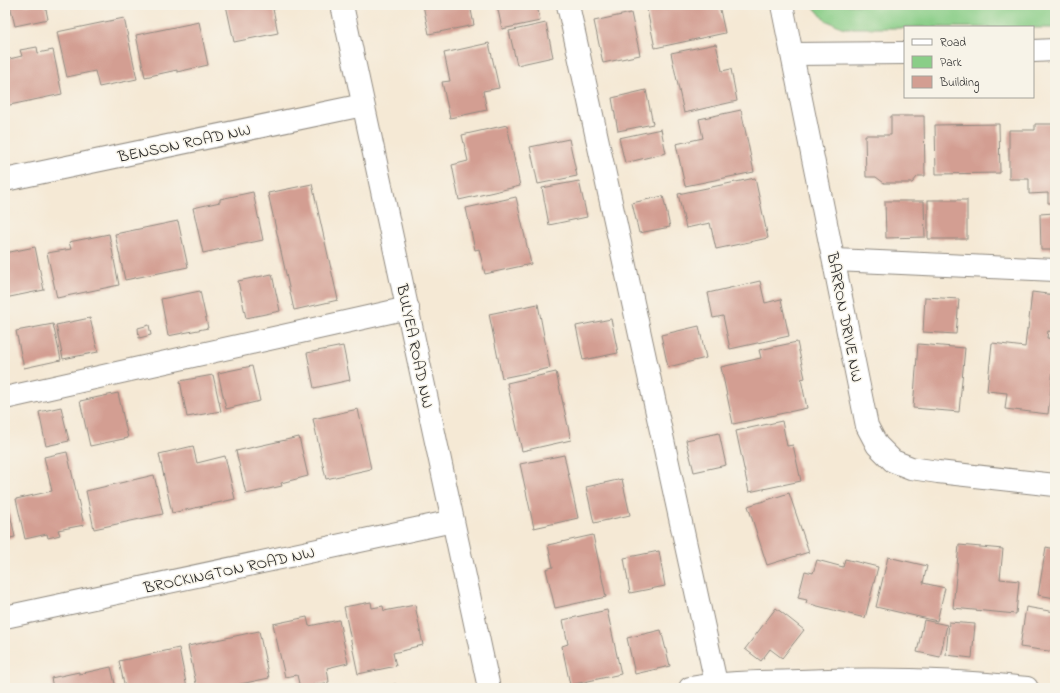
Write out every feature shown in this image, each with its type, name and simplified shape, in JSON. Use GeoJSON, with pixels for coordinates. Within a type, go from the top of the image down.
{"type":"FeatureCollection","features":[{"type":"Feature","properties":{"kind":"street","name":"BULYEA ROAD NW"},"geometry":{"type":"LineString","coordinates":[[342,5],[489,688]]}},
{"type":"Feature","properties":{"kind":"street"},"geometry":{"type":"LineString","coordinates":[[568,5],[716,683]]}},
{"type":"Feature","properties":{"kind":"street","name":"BARRON DRIVE NW"},"geometry":{"type":"LineString","coordinates":[[782,5],[835,260],[867,426],[877,445],[893,461],[911,468],[1055,485]]}},
{"type":"Feature","properties":{"kind":"street"},"geometry":{"type":"LineString","coordinates":[[1034,51],[1055,50]]}},
{"type":"Feature","properties":{"kind":"street"},"geometry":{"type":"LineString","coordinates":[[793,54],[904,53]]}},
{"type":"Feature","properties":{"kind":"street","name":"BENSON ROAD NW"},"geometry":{"type":"LineString","coordinates":[[5,180],[363,105]]}},
{"type":"Feature","properties":{"kind":"street"},"geometry":{"type":"LineString","coordinates":[[835,260],[1055,270]]}},
{"type":"Feature","properties":{"kind":"street"},"geometry":{"type":"LineString","coordinates":[[5,398],[408,308]]}},
{"type":"Feature","properties":{"kind":"street","name":"BROCKINGTON ROAD NW"},"geometry":{"type":"LineString","coordinates":[[5,617],[453,521]]}},
{"type":"Feature","properties":{"kind":"street"},"geometry":{"type":"LineString","coordinates":[[690,688],[716,683],[853,679],[982,682],[1027,688]]}},
{"type":"Feature","properties":{"kind":"green space"},"geometry":{"type":"Polygon","coordinates":[[[812,5],[1055,5],[1055,28],[1034,28],[1034,26],[904,26],[904,28],[844,28],[825,20],[812,5]]]}},
{"type":"Feature","properties":{"kind":"building"},"geometry":{"type":"Polygon","coordinates":[[[10,5],[45,5],[48,19],[15,26],[10,5]]]}},
{"type":"Feature","properties":{"kind":"building"},"geometry":{"type":"Polygon","coordinates":[[[226,5],[275,5],[276,9],[273,9],[278,33],[234,42],[226,5]]]}},
{"type":"Feature","properties":{"kind":"building"},"geometry":{"type":"Polygon","coordinates":[[[423,5],[470,5],[474,25],[429,34],[423,5]]]}},
{"type":"Feature","properties":{"kind":"building"},"geometry":{"type":"Polygon","coordinates":[[[497,5],[537,5],[540,21],[502,29],[497,5]]]}},
{"type":"Feature","properties":{"kind":"building"},"geometry":{"type":"Polygon","coordinates":[[[646,5],[719,5],[725,33],[655,48],[646,5]]]}},
{"type":"Feature","properties":{"kind":"building"},"geometry":{"type":"Polygon","coordinates":[[[631,13],[640,55],[603,63],[594,21],[631,13]]]}},
{"type":"Feature","properties":{"kind":"building"},"geometry":{"type":"Polygon","coordinates":[[[124,18],[137,79],[99,87],[95,71],[67,77],[57,32],[124,18]]]}},
{"type":"Feature","properties":{"kind":"building"},"geometry":{"type":"Polygon","coordinates":[[[199,22],[208,65],[145,77],[136,35],[199,22]]]}},
{"type":"Feature","properties":{"kind":"building"},"geometry":{"type":"Polygon","coordinates":[[[546,23],[553,57],[517,65],[509,31],[546,23]]]}},
{"type":"Feature","properties":{"kind":"building"},"geometry":{"type":"Polygon","coordinates":[[[489,43],[499,88],[483,91],[487,110],[450,118],[442,82],[450,81],[444,53],[489,43]]]}},
{"type":"Feature","properties":{"kind":"building"},"geometry":{"type":"Polygon","coordinates":[[[716,44],[722,71],[731,69],[737,101],[684,113],[671,53],[716,44]]]}},
{"type":"Feature","properties":{"kind":"building"},"geometry":{"type":"Polygon","coordinates":[[[37,47],[38,53],[53,50],[62,94],[5,106],[5,60],[22,56],[20,50],[37,47]]]}},
{"type":"Feature","properties":{"kind":"building"},"geometry":{"type":"Polygon","coordinates":[[[646,90],[653,124],[618,131],[612,98],[646,90]]]}},
{"type":"Feature","properties":{"kind":"building"},"geometry":{"type":"Polygon","coordinates":[[[741,110],[754,172],[685,186],[676,144],[703,138],[699,119],[741,110]]]}},
{"type":"Feature","properties":{"kind":"building"},"geometry":{"type":"Polygon","coordinates":[[[891,116],[924,116],[925,176],[918,176],[912,183],[884,183],[876,177],[866,177],[865,135],[891,135],[891,116]]]}},
{"type":"Feature","properties":{"kind":"building"},"geometry":{"type":"Polygon","coordinates":[[[999,124],[1000,173],[936,174],[935,125],[999,124]]]}},
{"type":"Feature","properties":{"kind":"building"},"geometry":{"type":"Polygon","coordinates":[[[1035,124],[1055,124],[1055,203],[1048,203],[1048,193],[1029,194],[1029,179],[1009,179],[1009,130],[1035,130],[1035,124]]]}},
{"type":"Feature","properties":{"kind":"building"},"geometry":{"type":"Polygon","coordinates":[[[507,125],[520,186],[459,200],[452,165],[468,161],[462,135],[507,125]]]}},
{"type":"Feature","properties":{"kind":"building"},"geometry":{"type":"Polygon","coordinates":[[[661,129],[666,153],[625,163],[619,138],[661,129]]]}},
{"type":"Feature","properties":{"kind":"building"},"geometry":{"type":"Polygon","coordinates":[[[569,139],[577,176],[538,184],[530,147],[569,139]]]}},
{"type":"Feature","properties":{"kind":"building"},"geometry":{"type":"Polygon","coordinates":[[[755,178],[768,238],[716,249],[710,223],[686,228],[678,194],[755,178]]]}},
{"type":"Feature","properties":{"kind":"building"},"geometry":{"type":"Polygon","coordinates":[[[579,181],[587,217],[549,225],[542,188],[579,181]]]}},
{"type":"Feature","properties":{"kind":"building"},"geometry":{"type":"Polygon","coordinates":[[[312,184],[338,300],[294,310],[268,193],[312,184]]]}},
{"type":"Feature","properties":{"kind":"building"},"geometry":{"type":"Polygon","coordinates":[[[253,192],[263,240],[203,253],[193,208],[220,202],[220,199],[253,192]]]}},
{"type":"Feature","properties":{"kind":"building"},"geometry":{"type":"Polygon","coordinates":[[[663,196],[670,227],[639,233],[632,203],[663,196]]]}},
{"type":"Feature","properties":{"kind":"building"},"geometry":{"type":"Polygon","coordinates":[[[516,197],[531,264],[485,274],[479,249],[475,250],[466,208],[516,197]]]}},
{"type":"Feature","properties":{"kind":"building"},"geometry":{"type":"Polygon","coordinates":[[[928,200],[967,200],[967,239],[928,239],[928,200]]]}},
{"type":"Feature","properties":{"kind":"building"},"geometry":{"type":"Polygon","coordinates":[[[885,201],[924,201],[925,237],[886,238],[885,201]]]}},
{"type":"Feature","properties":{"kind":"building"},"geometry":{"type":"Polygon","coordinates":[[[1055,213],[1055,250],[1041,250],[1040,214],[1055,213]]]}},
{"type":"Feature","properties":{"kind":"building"},"geometry":{"type":"Polygon","coordinates":[[[178,221],[188,267],[125,280],[115,234],[178,221]]]}},
{"type":"Feature","properties":{"kind":"building"},"geometry":{"type":"Polygon","coordinates":[[[109,234],[119,285],[57,298],[47,253],[71,249],[69,242],[109,234]]]}},
{"type":"Feature","properties":{"kind":"building"},"geometry":{"type":"Polygon","coordinates":[[[35,247],[44,290],[5,298],[5,253],[35,247]]]}},
{"type":"Feature","properties":{"kind":"building"},"geometry":{"type":"Polygon","coordinates":[[[272,274],[280,311],[246,318],[238,281],[272,274]]]}},
{"type":"Feature","properties":{"kind":"building"},"geometry":{"type":"Polygon","coordinates":[[[760,281],[765,303],[781,299],[789,336],[730,349],[723,316],[713,318],[708,293],[760,281]]]}},
{"type":"Feature","properties":{"kind":"building"},"geometry":{"type":"Polygon","coordinates":[[[200,291],[208,328],[168,336],[161,299],[200,291]]]}},
{"type":"Feature","properties":{"kind":"building"},"geometry":{"type":"Polygon","coordinates":[[[1032,292],[1055,295],[1055,332],[1048,331],[1047,338],[1055,339],[1055,353],[1048,414],[1005,409],[1007,393],[987,391],[992,343],[1025,347],[1032,292]]]}},
{"type":"Feature","properties":{"kind":"building"},"geometry":{"type":"Polygon","coordinates":[[[925,297],[959,299],[956,334],[923,332],[925,297]]]}},
{"type":"Feature","properties":{"kind":"building"},"geometry":{"type":"Polygon","coordinates":[[[538,304],[550,368],[502,378],[489,314],[538,304]]]}},
{"type":"Feature","properties":{"kind":"building"},"geometry":{"type":"Polygon","coordinates":[[[90,318],[98,352],[63,359],[56,325],[90,318]]]}},
{"type":"Feature","properties":{"kind":"building"},"geometry":{"type":"Polygon","coordinates":[[[611,319],[618,353],[583,360],[576,326],[611,319]]]}},
{"type":"Feature","properties":{"kind":"building"},"geometry":{"type":"Polygon","coordinates":[[[53,324],[61,360],[24,368],[16,331],[53,324]]]}},
{"type":"Feature","properties":{"kind":"building"},"geometry":{"type":"Polygon","coordinates":[[[149,325],[151,335],[139,338],[138,328],[149,325]]]}},
{"type":"Feature","properties":{"kind":"building"},"geometry":{"type":"Polygon","coordinates":[[[699,326],[706,358],[668,367],[661,335],[699,326]]]}},
{"type":"Feature","properties":{"kind":"building"},"geometry":{"type":"Polygon","coordinates":[[[797,342],[805,378],[801,379],[807,408],[733,424],[721,367],[761,358],[759,350],[797,342]]]}},
{"type":"Feature","properties":{"kind":"building"},"geometry":{"type":"Polygon","coordinates":[[[918,344],[965,348],[959,412],[913,408],[918,344]]]}},
{"type":"Feature","properties":{"kind":"building"},"geometry":{"type":"Polygon","coordinates":[[[343,346],[350,380],[314,388],[307,353],[343,346]]]}},
{"type":"Feature","properties":{"kind":"building"},"geometry":{"type":"Polygon","coordinates":[[[252,366],[260,401],[226,409],[218,373],[252,366]]]}},
{"type":"Feature","properties":{"kind":"building"},"geometry":{"type":"Polygon","coordinates":[[[556,372],[571,440],[522,451],[507,383],[556,372]]]}},
{"type":"Feature","properties":{"kind":"building"},"geometry":{"type":"Polygon","coordinates":[[[213,375],[221,411],[187,417],[180,381],[213,375]]]}},
{"type":"Feature","properties":{"kind":"building"},"geometry":{"type":"Polygon","coordinates":[[[118,393],[128,438],[90,446],[80,401],[118,393]]]}},
{"type":"Feature","properties":{"kind":"building"},"geometry":{"type":"Polygon","coordinates":[[[61,407],[69,441],[46,446],[39,412],[61,407]]]}},
{"type":"Feature","properties":{"kind":"building"},"geometry":{"type":"Polygon","coordinates":[[[358,409],[371,469],[326,479],[313,419],[358,409]]]}},
{"type":"Feature","properties":{"kind":"building"},"geometry":{"type":"Polygon","coordinates":[[[782,421],[787,446],[793,445],[801,481],[749,492],[736,431],[782,421]]]}},
{"type":"Feature","properties":{"kind":"building"},"geometry":{"type":"Polygon","coordinates":[[[719,433],[726,465],[694,472],[686,440],[719,433]]]}},
{"type":"Feature","properties":{"kind":"building"},"geometry":{"type":"Polygon","coordinates":[[[299,437],[308,476],[281,483],[282,486],[246,494],[236,451],[299,437]]]}},
{"type":"Feature","properties":{"kind":"building"},"geometry":{"type":"Polygon","coordinates":[[[193,446],[197,463],[225,456],[235,499],[172,513],[159,454],[193,446]]]}},
{"type":"Feature","properties":{"kind":"building"},"geometry":{"type":"Polygon","coordinates":[[[67,452],[84,525],[58,530],[60,535],[48,538],[47,534],[25,539],[16,499],[52,491],[44,457],[67,452]]]}},
{"type":"Feature","properties":{"kind":"building"},"geometry":{"type":"Polygon","coordinates":[[[564,455],[578,518],[534,528],[520,464],[564,455]]]}},
{"type":"Feature","properties":{"kind":"building"},"geometry":{"type":"Polygon","coordinates":[[[154,475],[163,514],[94,529],[86,491],[154,475]]]}},
{"type":"Feature","properties":{"kind":"building"},"geometry":{"type":"Polygon","coordinates":[[[622,479],[630,515],[594,523],[586,487],[622,479]]]}},
{"type":"Feature","properties":{"kind":"building"},"geometry":{"type":"Polygon","coordinates":[[[789,493],[809,552],[767,565],[748,506],[789,493]]]}},
{"type":"Feature","properties":{"kind":"building"},"geometry":{"type":"Polygon","coordinates":[[[6,495],[15,537],[5,539],[5,496],[6,495]]]}},
{"type":"Feature","properties":{"kind":"building"},"geometry":{"type":"Polygon","coordinates":[[[593,535],[606,597],[555,608],[546,569],[553,567],[548,545],[593,535]]]}},
{"type":"Feature","properties":{"kind":"building"},"geometry":{"type":"Polygon","coordinates":[[[959,545],[1003,549],[1000,579],[1019,581],[1016,614],[953,608],[959,545]]]}},
{"type":"Feature","properties":{"kind":"building"},"geometry":{"type":"Polygon","coordinates":[[[1046,547],[1055,549],[1055,598],[1038,595],[1046,547]]]}},
{"type":"Feature","properties":{"kind":"building"},"geometry":{"type":"Polygon","coordinates":[[[659,551],[665,586],[630,593],[624,558],[659,551]]]}},
{"type":"Feature","properties":{"kind":"building"},"geometry":{"type":"Polygon","coordinates":[[[888,557],[927,566],[923,583],[945,588],[937,621],[876,607],[888,557]]]}},
{"type":"Feature","properties":{"kind":"building"},"geometry":{"type":"Polygon","coordinates":[[[845,559],[878,567],[865,618],[806,603],[807,600],[798,598],[805,571],[813,573],[817,560],[843,567],[845,559]]]}},
{"type":"Feature","properties":{"kind":"building"},"geometry":{"type":"Polygon","coordinates":[[[371,602],[372,608],[383,606],[384,611],[415,605],[423,645],[393,653],[396,666],[358,674],[344,607],[371,602]]]}},
{"type":"Feature","properties":{"kind":"building"},"geometry":{"type":"Polygon","coordinates":[[[1026,607],[1055,612],[1055,652],[1020,647],[1026,607]]]}},
{"type":"Feature","properties":{"kind":"building"},"geometry":{"type":"Polygon","coordinates":[[[776,608],[804,630],[782,658],[770,649],[761,661],[745,649],[776,608]]]}},
{"type":"Feature","properties":{"kind":"building"},"geometry":{"type":"Polygon","coordinates":[[[607,610],[621,674],[570,685],[562,646],[568,644],[563,620],[607,610]]]}},
{"type":"Feature","properties":{"kind":"building"},"geometry":{"type":"Polygon","coordinates":[[[307,617],[309,626],[339,620],[348,663],[327,668],[329,682],[300,688],[297,675],[285,677],[273,624],[307,617]]]}},
{"type":"Feature","properties":{"kind":"building"},"geometry":{"type":"Polygon","coordinates":[[[924,620],[947,625],[940,657],[917,652],[924,620]]]}},
{"type":"Feature","properties":{"kind":"building"},"geometry":{"type":"Polygon","coordinates":[[[949,622],[975,624],[972,658],[946,655],[949,622]]]}},
{"type":"Feature","properties":{"kind":"building"},"geometry":{"type":"Polygon","coordinates":[[[661,630],[670,666],[635,674],[627,638],[661,630]]]}},
{"type":"Feature","properties":{"kind":"building"},"geometry":{"type":"Polygon","coordinates":[[[259,631],[269,678],[222,688],[197,688],[188,646],[259,631]]]}},
{"type":"Feature","properties":{"kind":"building"},"geometry":{"type":"Polygon","coordinates":[[[179,648],[187,688],[125,688],[119,661],[179,648]]]}},
{"type":"Feature","properties":{"kind":"building"},"geometry":{"type":"Polygon","coordinates":[[[111,667],[116,688],[53,688],[51,678],[111,667]]]}},
{"type":"Feature","properties":{"kind":"building"},"geometry":{"type":"Polygon","coordinates":[[[396,684],[397,688],[376,688],[376,687],[396,684]]]}}]}
